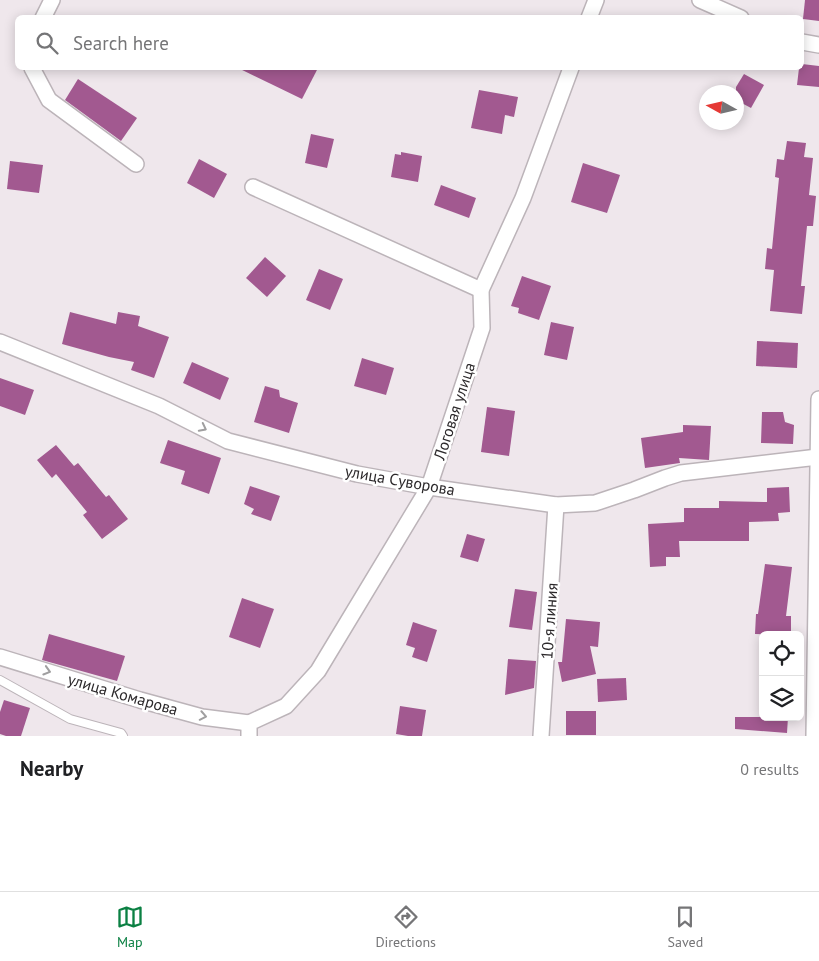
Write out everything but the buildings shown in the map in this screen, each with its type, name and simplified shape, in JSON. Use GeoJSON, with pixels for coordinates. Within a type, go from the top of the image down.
{"type":"FeatureCollection","features":[{"type":"Feature","properties":{"kind":"street"},"geometry":{"type":"LineString","coordinates":[[44,15],[52,0]]}},
{"type":"Feature","properties":{"kind":"street"},"geometry":{"type":"LineString","coordinates":[[591,15],[596,0]]}},
{"type":"Feature","properties":{"kind":"street"},"geometry":{"type":"LineString","coordinates":[[700,0],[734,15]]}},
{"type":"Feature","properties":{"kind":"street"},"geometry":{"type":"LineString","coordinates":[[804,42],[819,44]]}},
{"type":"Feature","properties":{"kind":"street"},"geometry":{"type":"LineString","coordinates":[[33,70],[49,100],[136,164]]}},
{"type":"Feature","properties":{"kind":"street","name":"Логовая улица"},"geometry":{"type":"LineString","coordinates":[[249,730],[286,706],[318,671],[429,487],[482,328],[481,290],[523,198],[570,70]]}},
{"type":"Feature","properties":{"kind":"street"},"geometry":{"type":"LineString","coordinates":[[253,187],[481,290]]}},
{"type":"Feature","properties":{"kind":"street","name":"улица Суворова"},"geometry":{"type":"LineString","coordinates":[[0,342],[159,406],[228,441],[357,474],[429,487],[556,505],[595,503],[682,473],[818,457]]}},
{"type":"Feature","properties":{"kind":"street"},"geometry":{"type":"LineString","coordinates":[[814,736],[819,400]]}},
{"type":"Feature","properties":{"kind":"street","name":"10-я линия"},"geometry":{"type":"LineString","coordinates":[[542,736],[556,505]]}},
{"type":"Feature","properties":{"kind":"street","name":"улица Комарова"},"geometry":{"type":"LineString","coordinates":[[0,657],[149,703],[249,730]]}},
{"type":"Feature","properties":{"kind":"lane"},"geometry":{"type":"LineString","coordinates":[[0,680],[70,719],[121,733],[123,736]]}},
{"type":"Feature","properties":{"kind":"lane"},"geometry":{"type":"LineString","coordinates":[[238,736],[249,730]]}}]}
